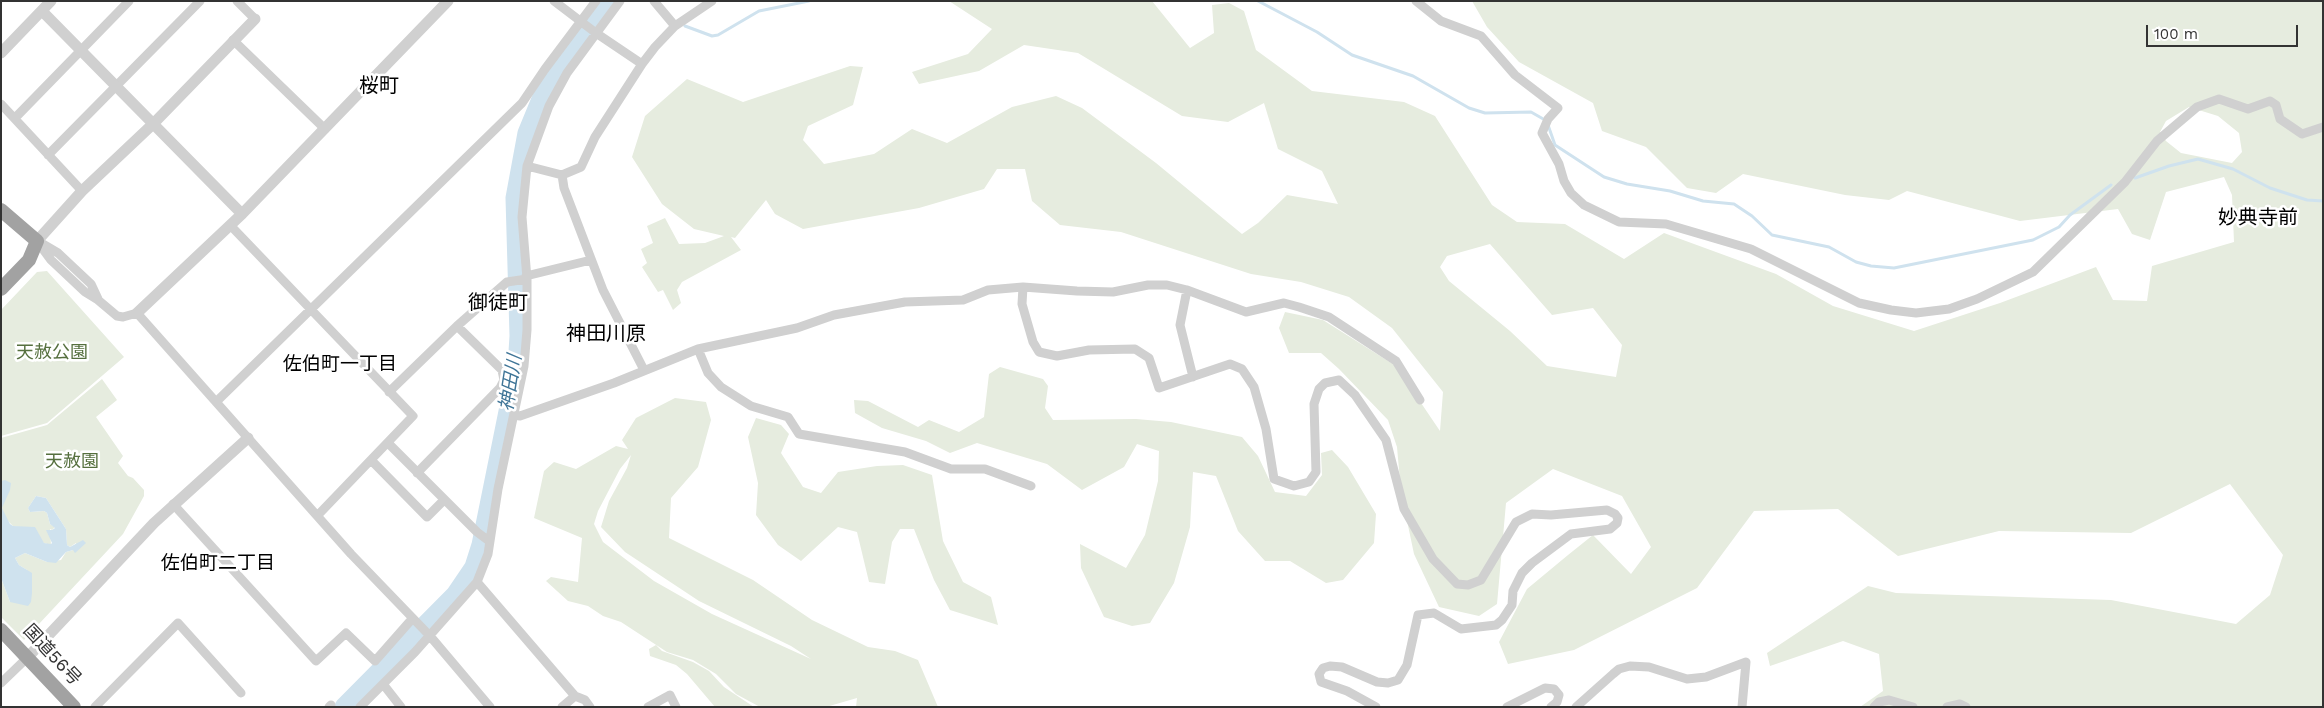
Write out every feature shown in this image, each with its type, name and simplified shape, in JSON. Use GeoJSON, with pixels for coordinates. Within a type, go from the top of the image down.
{"type":"FeatureCollection","features":[{"type":"Feature","properties":{"kind":"highway"},"geometry":{"type":"LineString","coordinates":[[1,210],[37,241],[29,260],[1,289]]}},
{"type":"Feature","properties":{"kind":"highway","name":"国道56号"},"geometry":{"type":"LineString","coordinates":[[1,630],[74,707]]}},
{"type":"Feature","properties":{"kind":"street"},"geometry":{"type":"LineString","coordinates":[[15,118],[128,1]]}},
{"type":"Feature","properties":{"kind":"street"},"geometry":{"type":"LineString","coordinates":[[48,155],[200,1]]}},
{"type":"Feature","properties":{"kind":"street"},"geometry":{"type":"LineString","coordinates":[[237,1],[255,19],[154,123],[82,191],[37,241],[51,260],[85,292],[117,316],[123,317],[138,313],[242,214],[448,1]]}},
{"type":"Feature","properties":{"kind":"street"},"geometry":{"type":"LineString","coordinates":[[554,1],[594,32],[642,64]]}},
{"type":"Feature","properties":{"kind":"street"},"geometry":{"type":"LineString","coordinates":[[216,402],[522,103],[596,1]]}},
{"type":"Feature","properties":{"kind":"street"},"geometry":{"type":"LineString","coordinates":[[360,707],[477,582],[488,554],[485,538],[524,366],[527,330],[522,217],[527,166],[549,106],[567,73],[594,32],[620,1]]}},
{"type":"Feature","properties":{"kind":"street"},"geometry":{"type":"LineString","coordinates":[[654,1],[674,26]]}},
{"type":"Feature","properties":{"kind":"street"},"geometry":{"type":"LineString","coordinates":[[527,166],[562,175],[581,167],[595,136],[642,64],[674,26],[712,1]]}},
{"type":"Feature","properties":{"kind":"street"},"geometry":{"type":"LineString","coordinates":[[1416,1],[1441,21],[1480,36],[1515,75],[1558,108],[1546,123],[1542,133],[1559,164],[1564,181],[1571,193],[1584,205],[1619,222],[1666,224],[1750,249],[1859,303],[1916,313],[1949,309],[1977,299],[2033,272],[2125,182],[2156,141],[2197,107],[2219,99],[2248,109],[2270,101],[2276,105],[2280,119],[2302,134],[2323,127]]}},
{"type":"Feature","properties":{"kind":"street"},"geometry":{"type":"LineString","coordinates":[[2,52],[44,5],[81,49],[115,85],[242,214]]}},
{"type":"Feature","properties":{"kind":"street"},"geometry":{"type":"LineString","coordinates":[[234,40],[325,128]]}},
{"type":"Feature","properties":{"kind":"street"},"geometry":{"type":"LineString","coordinates":[[1,104],[82,191]]}},
{"type":"Feature","properties":{"kind":"street"},"geometry":{"type":"LineString","coordinates":[[562,175],[564,188],[603,290],[644,370]]}},
{"type":"Feature","properties":{"kind":"street"},"geometry":{"type":"LineString","coordinates":[[230,225],[413,416],[318,515]]}},
{"type":"Feature","properties":{"kind":"street"},"geometry":{"type":"LineString","coordinates":[[389,392],[457,326],[511,280],[591,260]]}},
{"type":"Feature","properties":{"kind":"street"},"geometry":{"type":"LineString","coordinates":[[514,415],[520,416],[614,383],[698,349],[796,328],[834,315],[905,302],[963,300],[988,290],[1023,287],[1077,292],[1112,292],[1148,285],[1167,285],[1187,290],[1246,312],[1284,303],[1329,317],[1396,361],[1420,400]]}},
{"type":"Feature","properties":{"kind":"street"},"geometry":{"type":"LineString","coordinates":[[1023,287],[1022,304],[1033,342],[1039,352],[1057,356],[1089,350],[1136,349],[1149,358],[1159,388],[1230,364],[1242,369],[1254,386],[1266,429],[1274,479],[1294,486],[1309,482],[1316,472],[1314,404],[1318,389],[1325,383],[1339,380],[1355,394],[1386,440],[1404,509],[1416,533],[1433,559],[1456,584],[1468,585],[1481,580],[1516,522],[1532,514],[1551,515],[1607,510],[1618,518],[1617,523],[1604,531],[1571,534],[1532,563],[1522,573],[1513,591],[1512,605],[1496,626],[1461,629],[1434,613],[1418,615],[1407,665],[1398,680],[1388,683],[1377,682],[1342,667],[1323,668],[1319,674],[1321,682],[1347,692],[1376,707]]}},
{"type":"Feature","properties":{"kind":"street"},"geometry":{"type":"LineString","coordinates":[[1187,290],[1180,325],[1193,377]]}},
{"type":"Feature","properties":{"kind":"street"},"geometry":{"type":"LineString","coordinates":[[138,313],[248,438],[428,635],[490,707]]}},
{"type":"Feature","properties":{"kind":"street"},"geometry":{"type":"LineString","coordinates":[[417,473],[500,388],[504,380],[502,370],[457,326]]}},
{"type":"Feature","properties":{"kind":"street"},"geometry":{"type":"LineString","coordinates":[[698,349],[708,373],[721,387],[751,406],[788,417],[800,434],[905,452],[951,469],[985,469],[1030,486]]}},
{"type":"Feature","properties":{"kind":"street"},"geometry":{"type":"LineString","coordinates":[[1,683],[173,504],[248,438]]}},
{"type":"Feature","properties":{"kind":"street"},"geometry":{"type":"LineString","coordinates":[[388,443],[444,500],[485,538]]}},
{"type":"Feature","properties":{"kind":"street"},"geometry":{"type":"LineString","coordinates":[[371,460],[427,517],[444,500]]}},
{"type":"Feature","properties":{"kind":"street"},"geometry":{"type":"LineString","coordinates":[[173,504],[316,660],[346,633],[375,661],[414,621]]}},
{"type":"Feature","properties":{"kind":"street"},"geometry":{"type":"LineString","coordinates":[[477,582],[575,696],[585,700],[590,707]]}},
{"type":"Feature","properties":{"kind":"street"},"geometry":{"type":"LineString","coordinates":[[95,707],[178,623],[241,693]]}},
{"type":"Feature","properties":{"kind":"street"},"geometry":{"type":"LineString","coordinates":[[1576,707],[1619,668],[1630,666],[1649,667],[1687,679],[1706,677],[1746,662],[1742,707]]}},
{"type":"Feature","properties":{"kind":"street"},"geometry":{"type":"LineString","coordinates":[[383,684],[401,707]]}},
{"type":"Feature","properties":{"kind":"street"},"geometry":{"type":"LineString","coordinates":[[1507,707],[1545,688],[1554,689],[1559,695],[1557,702],[1551,707]]}},
{"type":"Feature","properties":{"kind":"street"},"geometry":{"type":"LineString","coordinates":[[648,707],[670,695],[676,707]]}},
{"type":"Feature","properties":{"kind":"street"},"geometry":{"type":"LineString","coordinates":[[562,707],[575,696]]}},
{"type":"Feature","properties":{"kind":"street"},"geometry":{"type":"LineString","coordinates":[[1874,707],[1879,702],[1889,700],[1913,707]]}},
{"type":"Feature","properties":{"kind":"street"},"geometry":{"type":"LineString","coordinates":[[1947,707],[1960,704],[1966,707]]}},
{"type":"Feature","properties":{"kind":"green space"},"geometry":{"type":"Polygon","coordinates":[[[949,1],[1152,1],[1190,48],[1214,33],[1212,5],[1229,3],[1244,11],[1256,50],[1312,91],[1404,102],[1435,116],[1492,205],[1517,222],[1565,224],[1624,259],[1664,233],[1776,274],[1833,306],[1914,331],[2000,303],[2096,267],[2113,300],[2147,301],[2152,266],[2234,242],[2232,195],[2224,177],[2166,192],[2150,240],[2132,234],[2118,209],[2020,221],[1907,191],[1889,200],[1845,195],[1743,174],[1716,193],[1687,188],[1646,147],[1602,131],[1593,103],[1519,62],[1487,27],[1472,1],[2323,1],[2323,707],[1860,707],[1883,691],[1879,654],[1843,641],[1770,666],[1767,653],[1868,586],[1896,593],[2111,600],[2236,624],[2270,595],[2283,555],[2230,484],[2131,533],[1999,531],[1898,556],[1838,509],[1754,511],[1697,588],[1574,650],[1508,664],[1499,642],[1527,589],[1568,555],[1593,535],[1631,574],[1651,547],[1622,496],[1553,469],[1506,503],[1497,604],[1479,616],[1439,607],[1414,554],[1401,492],[1397,447],[1388,420],[1321,353],[1289,353],[1279,328],[1285,312],[1323,320],[1396,366],[1440,431],[1443,392],[1392,328],[1349,297],[1301,282],[1251,274],[1121,232],[1060,225],[1032,201],[1025,169],[997,169],[984,189],[919,208],[803,229],[775,214],[766,200],[735,238],[731,237],[741,250],[682,282],[677,290],[681,303],[673,310],[663,290],[658,292],[642,267],[647,263],[641,249],[653,243],[647,226],[665,218],[679,244],[705,243],[724,236],[694,229],[662,204],[632,157],[645,116],[687,79],[743,102],[850,66],[863,67],[853,105],[808,126],[803,140],[824,164],[874,154],[912,129],[947,143],[1012,107],[1056,96],[1082,108],[1156,163],[1242,234],[1258,223],[1287,195],[1338,204],[1322,171],[1278,149],[1264,103],[1228,122],[1182,116],[1078,53],[1024,45],[979,71],[919,84],[912,72],[968,54],[992,29],[949,1]],[[2189,107],[2166,121],[2160,132],[2166,141],[2181,153],[2232,163],[2242,152],[2239,133],[2218,116],[2189,107]],[[1490,244],[1447,256],[1440,267],[1449,281],[1510,331],[1547,366],[1616,377],[1622,345],[1593,308],[1552,315],[1490,244]]]}},
{"type":"Feature","properties":{"kind":"green space","name":"天赦公園"},"geometry":{"type":"Polygon","coordinates":[[[47,271],[124,357],[47,423],[1,436],[1,310],[37,272],[47,271]]]}},
{"type":"Feature","properties":{"kind":"green space"},"geometry":{"type":"Polygon","coordinates":[[[1000,367],[1043,379],[1048,386],[1045,408],[1053,420],[1136,419],[1171,422],[1242,437],[1258,456],[1275,492],[1306,496],[1322,475],[1321,453],[1332,450],[1348,467],[1376,514],[1374,543],[1343,580],[1326,583],[1290,561],[1265,561],[1238,531],[1216,476],[1193,472],[1190,527],[1174,583],[1150,623],[1132,626],[1104,617],[1081,568],[1080,544],[1126,568],[1145,535],[1158,481],[1159,451],[1137,444],[1124,467],[1082,490],[1047,464],[977,443],[950,453],[926,441],[882,428],[855,413],[854,400],[868,401],[918,427],[929,420],[959,432],[984,417],[989,374],[1000,367]]]}},
{"type":"Feature","properties":{"kind":"green space","name":"天赦園"},"geometry":{"type":"Polygon","coordinates":[[[102,379],[117,400],[96,417],[123,456],[118,463],[128,476],[133,478],[144,490],[144,496],[123,534],[24,640],[1,617],[1,578],[10,602],[27,570],[19,565],[15,558],[25,553],[47,562],[61,560],[66,552],[73,550],[76,543],[70,547],[67,545],[66,529],[46,498],[36,496],[28,508],[30,512],[44,511],[47,513],[50,524],[55,527],[52,530],[50,529],[51,545],[44,543],[19,527],[13,526],[1,514],[1,438],[47,425],[102,379]]]}},
{"type":"Feature","properties":{"kind":"green space"},"geometry":{"type":"Polygon","coordinates":[[[675,398],[706,402],[711,420],[698,467],[671,498],[669,538],[753,580],[812,620],[868,647],[895,651],[918,660],[938,707],[856,707],[857,698],[826,707],[760,707],[736,694],[716,674],[693,660],[667,652],[621,622],[603,616],[588,606],[568,601],[546,581],[551,577],[578,582],[582,538],[534,518],[544,471],[554,462],[576,469],[616,446],[628,449],[622,440],[636,418],[675,398]],[[631,455],[620,469],[598,511],[594,524],[603,542],[654,581],[712,614],[811,659],[791,646],[699,601],[625,552],[601,527],[609,501],[627,468],[631,455]]]}},
{"type":"Feature","properties":{"kind":"green space"},"geometry":{"type":"Polygon","coordinates":[[[756,418],[781,425],[789,434],[781,453],[803,487],[821,493],[838,472],[877,466],[903,465],[932,475],[943,541],[963,582],[991,597],[998,625],[950,610],[934,580],[914,529],[900,529],[892,542],[885,584],[869,582],[857,532],[838,527],[801,561],[778,545],[756,515],[758,483],[748,437],[756,418]]]}},
{"type":"Feature","properties":{"kind":"green space"},"geometry":{"type":"Polygon","coordinates":[[[656,645],[662,651],[693,662],[709,671],[724,687],[754,707],[715,707],[687,674],[676,665],[650,656],[649,649],[656,645]]]}},
{"type":"Feature","properties":{"kind":"water"},"geometry":{"type":"Polygon","coordinates":[[[5,480],[11,483],[2,508],[10,524],[13,526],[35,527],[44,543],[51,544],[46,530],[55,528],[50,524],[47,513],[44,511],[30,512],[28,508],[36,496],[46,498],[66,529],[67,545],[70,547],[83,540],[86,543],[75,553],[73,550],[66,552],[56,563],[47,562],[25,553],[15,558],[19,565],[32,573],[31,602],[28,606],[10,602],[1,578],[1,481],[5,480]]]}},
{"type":"Feature","properties":{"kind":"waterway","name":"神田川"},"geometry":{"type":"LineString","coordinates":[[344,707],[455,595],[474,567],[481,545],[517,367],[519,336],[515,198],[527,133],[541,99],[578,43],[610,1]]}},
{"type":"Feature","properties":{"kind":"waterway"},"geometry":{"type":"LineString","coordinates":[[685,26],[712,36],[718,35],[759,11],[809,1]]}},
{"type":"Feature","properties":{"kind":"waterway"},"geometry":{"type":"LineString","coordinates":[[1258,1],[1317,32],[1352,55],[1413,76],[1469,108],[1485,113],[1531,112],[1545,120]]}},
{"type":"Feature","properties":{"kind":"waterway"},"geometry":{"type":"LineString","coordinates":[[1548,125],[1555,145],[1604,177],[1627,184],[1670,191],[1703,201],[1734,204],[1752,216],[1772,235],[1829,247],[1856,262],[1871,266],[1894,268],[2033,240],[2059,227],[2070,215],[2111,185]]}},
{"type":"Feature","properties":{"kind":"waterway"},"geometry":{"type":"LineString","coordinates":[[2135,178],[2169,166],[2198,159],[2233,169],[2270,188],[2307,200],[2323,201]]}},
{"type":"Feature","properties":{"kind":"district","name":"桜町"},"geometry":{"type":"Point","coordinates":[379,86]}},
{"type":"Feature","properties":{"kind":"district","name":"妙典寺前"},"geometry":{"type":"Point","coordinates":[2258,218]}},
{"type":"Feature","properties":{"kind":"district","name":"御徒町"},"geometry":{"type":"Point","coordinates":[498,303]}},
{"type":"Feature","properties":{"kind":"district","name":"神田川原"},"geometry":{"type":"Point","coordinates":[606,334]}},
{"type":"Feature","properties":{"kind":"district","name":"佐伯町一丁目"},"geometry":{"type":"Point","coordinates":[340,364]}},
{"type":"Feature","properties":{"kind":"district","name":"佐伯町二丁目"},"geometry":{"type":"Point","coordinates":[218,563]}}]}
